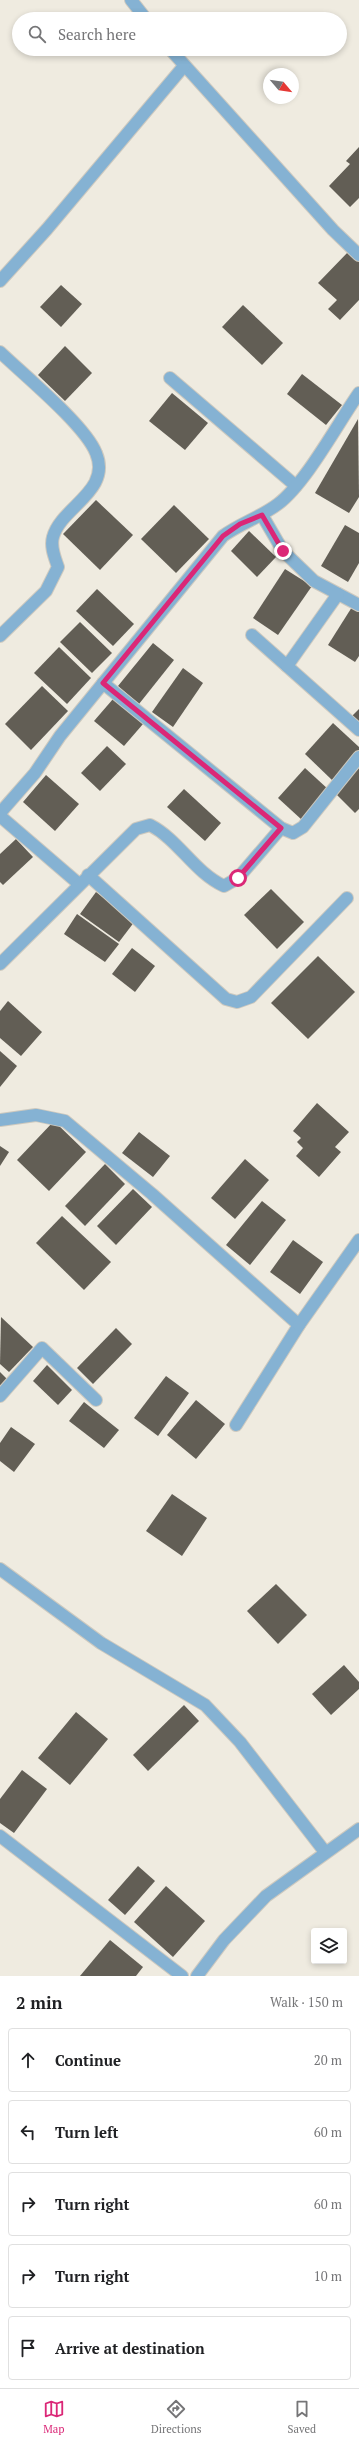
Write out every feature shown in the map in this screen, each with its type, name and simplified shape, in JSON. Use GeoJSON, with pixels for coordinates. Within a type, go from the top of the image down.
{"type":"FeatureCollection","features":[{"type":"Feature","properties":{"kind":"street"},"geometry":{"type":"LineString","coordinates":[[131,0],[140,12]]}},
{"type":"Feature","properties":{"kind":"street"},"geometry":{"type":"LineString","coordinates":[[176,56],[333,230],[359,255]]}},
{"type":"Feature","properties":{"kind":"street"},"geometry":{"type":"LineString","coordinates":[[0,281],[47,229],[184,66]]}},
{"type":"Feature","properties":{"kind":"street"},"geometry":{"type":"LineString","coordinates":[[0,352],[86,436],[97,453],[99,471],[93,487],[53,537],[52,548],[58,567],[46,591],[0,636]]}},
{"type":"Feature","properties":{"kind":"street"},"geometry":{"type":"LineString","coordinates":[[170,378],[296,486]]}},
{"type":"Feature","properties":{"kind":"street"},"geometry":{"type":"LineString","coordinates":[[79,884],[0,814],[35,773],[60,736],[223,536],[240,524],[262,515],[279,503],[296,486],[354,410],[359,393]]}},
{"type":"Feature","properties":{"kind":"street"},"geometry":{"type":"LineString","coordinates":[[262,515],[283,551],[314,581],[359,605]]}},
{"type":"Feature","properties":{"kind":"street"},"geometry":{"type":"LineString","coordinates":[[287,666],[338,594]]}},
{"type":"Feature","properties":{"kind":"street"},"geometry":{"type":"LineString","coordinates":[[252,635],[359,730]]}},
{"type":"Feature","properties":{"kind":"street"},"geometry":{"type":"LineString","coordinates":[[103,683],[281,828],[293,833],[303,827],[359,757]]}},
{"type":"Feature","properties":{"kind":"street"},"geometry":{"type":"LineString","coordinates":[[0,964],[136,829],[150,824],[164,832],[209,879],[224,886],[238,878],[281,828]]}},
{"type":"Feature","properties":{"kind":"street"},"geometry":{"type":"LineString","coordinates":[[88,875],[226,1000],[238,1002],[251,997],[347,898]]}},
{"type":"Feature","properties":{"kind":"street"},"geometry":{"type":"LineString","coordinates":[[0,1120],[36,1116],[65,1121],[152,1194],[299,1324]]}},
{"type":"Feature","properties":{"kind":"street"},"geometry":{"type":"LineString","coordinates":[[236,1425],[299,1324],[359,1240]]}},
{"type":"Feature","properties":{"kind":"street"},"geometry":{"type":"LineString","coordinates":[[0,1396],[42,1348],[96,1400]]}},
{"type":"Feature","properties":{"kind":"street"},"geometry":{"type":"LineString","coordinates":[[0,1569],[102,1643],[205,1705],[240,1742],[325,1852]]}},
{"type":"Feature","properties":{"kind":"street"},"geometry":{"type":"LineString","coordinates":[[196,1976],[224,1940],[266,1896],[325,1852],[359,1830]]}},
{"type":"Feature","properties":{"kind":"street"},"geometry":{"type":"LineString","coordinates":[[0,1836],[182,1976]]}},
{"type":"Feature","properties":{"kind":"building"},"geometry":{"type":"Polygon","coordinates":[[[359,147],[359,198],[350,207],[329,186],[350,164],[346,161],[359,147]]]}},
{"type":"Feature","properties":{"kind":"building"},"geometry":{"type":"Polygon","coordinates":[[[349,251],[359,261],[359,300],[340,320],[328,309],[337,300],[318,283],[349,251]]]}},
{"type":"Feature","properties":{"kind":"building"},"geometry":{"type":"Polygon","coordinates":[[[61,285],[82,304],[61,327],[40,307],[61,285]]]}},
{"type":"Feature","properties":{"kind":"building"},"geometry":{"type":"Polygon","coordinates":[[[243,305],[283,343],[262,365],[222,327],[243,305]]]}},
{"type":"Feature","properties":{"kind":"building"},"geometry":{"type":"Polygon","coordinates":[[[65,346],[92,373],[65,401],[38,375],[65,346]]]}},
{"type":"Feature","properties":{"kind":"building"},"geometry":{"type":"Polygon","coordinates":[[[302,374],[342,405],[326,425],[287,394],[302,374]]]}},
{"type":"Feature","properties":{"kind":"building"},"geometry":{"type":"Polygon","coordinates":[[[172,393],[208,423],[185,450],[149,421],[172,393]]]}},
{"type":"Feature","properties":{"kind":"building"},"geometry":{"type":"Polygon","coordinates":[[[358,419],[359,497],[349,513],[315,493],[358,419]]]}},
{"type":"Feature","properties":{"kind":"building"},"geometry":{"type":"Polygon","coordinates":[[[96,500],[133,535],[100,570],[63,534],[96,500]]]}},
{"type":"Feature","properties":{"kind":"building"},"geometry":{"type":"Polygon","coordinates":[[[174,505],[209,539],[176,573],[141,539],[174,505]]]}},
{"type":"Feature","properties":{"kind":"building"},"geometry":{"type":"Polygon","coordinates":[[[345,525],[359,533],[359,563],[348,582],[321,566],[345,525]]]}},
{"type":"Feature","properties":{"kind":"building"},"geometry":{"type":"Polygon","coordinates":[[[249,531],[276,557],[257,577],[231,551],[249,531]]]}},
{"type":"Feature","properties":{"kind":"building"},"geometry":{"type":"Polygon","coordinates":[[[285,569],[312,586],[278,635],[253,618],[285,569]]]}},
{"type":"Feature","properties":{"kind":"building"},"geometry":{"type":"Polygon","coordinates":[[[97,589],[134,624],[113,646],[76,611],[97,589]]]}},
{"type":"Feature","properties":{"kind":"building"},"geometry":{"type":"Polygon","coordinates":[[[352,607],[359,612],[359,656],[355,662],[328,645],[352,607]]]}},
{"type":"Feature","properties":{"kind":"building"},"geometry":{"type":"Polygon","coordinates":[[[80,622],[112,653],[92,673],[60,642],[80,622]]]}},
{"type":"Feature","properties":{"kind":"building"},"geometry":{"type":"Polygon","coordinates":[[[153,643],[174,660],[139,704],[118,686],[153,643]]]}},
{"type":"Feature","properties":{"kind":"building"},"geometry":{"type":"Polygon","coordinates":[[[59,647],[91,678],[67,704],[34,673],[59,647]]]}},
{"type":"Feature","properties":{"kind":"building"},"geometry":{"type":"Polygon","coordinates":[[[183,668],[203,683],[173,727],[152,712],[183,668]]]}},
{"type":"Feature","properties":{"kind":"building"},"geometry":{"type":"Polygon","coordinates":[[[42,686],[68,711],[31,750],[5,724],[42,686]]]}},
{"type":"Feature","properties":{"kind":"building"},"geometry":{"type":"Polygon","coordinates":[[[113,699],[143,724],[124,746],[94,721],[113,699]]]}},
{"type":"Feature","properties":{"kind":"building"},"geometry":{"type":"Polygon","coordinates":[[[359,709],[359,724],[351,717],[359,709]]]}},
{"type":"Feature","properties":{"kind":"building"},"geometry":{"type":"Polygon","coordinates":[[[333,723],[359,747],[359,751],[332,780],[305,754],[333,723]]]}},
{"type":"Feature","properties":{"kind":"building"},"geometry":{"type":"Polygon","coordinates":[[[107,746],[126,764],[100,791],[81,773],[107,746]]]}},
{"type":"Feature","properties":{"kind":"building"},"geometry":{"type":"Polygon","coordinates":[[[305,768],[329,790],[302,820],[278,798],[305,768]]]}},
{"type":"Feature","properties":{"kind":"building"},"geometry":{"type":"Polygon","coordinates":[[[359,768],[359,809],[355,813],[334,792],[359,768]]]}},
{"type":"Feature","properties":{"kind":"building"},"geometry":{"type":"Polygon","coordinates":[[[46,775],[79,804],[55,831],[23,802],[46,775]]]}},
{"type":"Feature","properties":{"kind":"building"},"geometry":{"type":"Polygon","coordinates":[[[184,789],[221,823],[205,841],[167,807],[184,789]]]}},
{"type":"Feature","properties":{"kind":"building"},"geometry":{"type":"Polygon","coordinates":[[[16,839],[33,857],[3,885],[0,882],[0,854],[16,839]]]}},
{"type":"Feature","properties":{"kind":"building"},"geometry":{"type":"Polygon","coordinates":[[[271,889],[304,922],[277,949],[244,915],[271,889]]]}},
{"type":"Feature","properties":{"kind":"building"},"geometry":{"type":"Polygon","coordinates":[[[96,892],[135,921],[119,942],[80,914],[96,892]]]}},
{"type":"Feature","properties":{"kind":"building"},"geometry":{"type":"Polygon","coordinates":[[[77,914],[119,944],[105,962],[64,934],[77,914]]]}},
{"type":"Feature","properties":{"kind":"building"},"geometry":{"type":"Polygon","coordinates":[[[132,948],[155,966],[135,992],[112,974],[132,948]]]}},
{"type":"Feature","properties":{"kind":"building"},"geometry":{"type":"Polygon","coordinates":[[[318,956],[355,992],[308,1039],[271,1003],[318,956]]]}},
{"type":"Feature","properties":{"kind":"building"},"geometry":{"type":"Polygon","coordinates":[[[8,1001],[42,1032],[21,1056],[0,1038],[0,1011],[8,1001]]]}},
{"type":"Feature","properties":{"kind":"building"},"geometry":{"type":"Polygon","coordinates":[[[0,1051],[17,1066],[0,1087],[0,1051]]]}},
{"type":"Feature","properties":{"kind":"building"},"geometry":{"type":"Polygon","coordinates":[[[317,1103],[349,1132],[335,1147],[341,1152],[319,1177],[296,1156],[303,1148],[297,1142],[301,1138],[293,1131],[317,1103]]]}},
{"type":"Feature","properties":{"kind":"building"},"geometry":{"type":"Polygon","coordinates":[[[54,1121],[86,1152],[49,1191],[17,1160],[54,1121]]]}},
{"type":"Feature","properties":{"kind":"building"},"geometry":{"type":"Polygon","coordinates":[[[139,1132],[170,1156],[153,1177],[122,1153],[139,1132]]]}},
{"type":"Feature","properties":{"kind":"building"},"geometry":{"type":"Polygon","coordinates":[[[0,1146],[9,1152],[0,1166],[0,1146]]]}},
{"type":"Feature","properties":{"kind":"building"},"geometry":{"type":"Polygon","coordinates":[[[245,1159],[269,1180],[235,1219],[211,1198],[245,1159]]]}},
{"type":"Feature","properties":{"kind":"building"},"geometry":{"type":"Polygon","coordinates":[[[105,1164],[125,1184],[85,1226],[65,1206],[105,1164]]]}},
{"type":"Feature","properties":{"kind":"building"},"geometry":{"type":"Polygon","coordinates":[[[133,1189],[152,1207],[116,1245],[97,1226],[133,1189]]]}},
{"type":"Feature","properties":{"kind":"building"},"geometry":{"type":"Polygon","coordinates":[[[262,1201],[286,1220],[250,1265],[226,1245],[262,1201]]]}},
{"type":"Feature","properties":{"kind":"building"},"geometry":{"type":"Polygon","coordinates":[[[62,1216],[111,1262],[84,1290],[36,1243],[62,1216]]]}},
{"type":"Feature","properties":{"kind":"building"},"geometry":{"type":"Polygon","coordinates":[[[293,1240],[323,1262],[300,1294],[270,1272],[293,1240]]]}},
{"type":"Feature","properties":{"kind":"building"},"geometry":{"type":"Polygon","coordinates":[[[1,1317],[33,1347],[9,1372],[0,1364],[1,1317]]]}},
{"type":"Feature","properties":{"kind":"building"},"geometry":{"type":"Polygon","coordinates":[[[116,1328],[132,1344],[93,1384],[77,1368],[116,1328]]]}},
{"type":"Feature","properties":{"kind":"building"},"geometry":{"type":"Polygon","coordinates":[[[47,1365],[72,1390],[58,1405],[33,1381],[47,1365]]]}},
{"type":"Feature","properties":{"kind":"building"},"geometry":{"type":"Polygon","coordinates":[[[0,1372],[7,1379],[0,1386],[0,1372]]]}},
{"type":"Feature","properties":{"kind":"building"},"geometry":{"type":"Polygon","coordinates":[[[166,1376],[189,1393],[158,1436],[134,1418],[166,1376]]]}},
{"type":"Feature","properties":{"kind":"building"},"geometry":{"type":"Polygon","coordinates":[[[196,1400],[225,1424],[196,1459],[167,1435],[196,1400]]]}},
{"type":"Feature","properties":{"kind":"building"},"geometry":{"type":"Polygon","coordinates":[[[84,1402],[119,1430],[104,1448],[69,1421],[84,1402]]]}},
{"type":"Feature","properties":{"kind":"building"},"geometry":{"type":"Polygon","coordinates":[[[11,1427],[35,1444],[14,1472],[0,1461],[0,1443],[11,1427]]]}},
{"type":"Feature","properties":{"kind":"building"},"geometry":{"type":"Polygon","coordinates":[[[172,1494],[207,1518],[182,1556],[146,1531],[172,1494]]]}},
{"type":"Feature","properties":{"kind":"building"},"geometry":{"type":"Polygon","coordinates":[[[276,1584],[307,1615],[278,1644],[247,1611],[276,1584]]]}},
{"type":"Feature","properties":{"kind":"building"},"geometry":{"type":"Polygon","coordinates":[[[344,1665],[359,1682],[359,1689],[331,1715],[312,1694],[344,1665]]]}},
{"type":"Feature","properties":{"kind":"building"},"geometry":{"type":"Polygon","coordinates":[[[184,1705],[199,1721],[148,1771],[133,1755],[184,1705]]]}},
{"type":"Feature","properties":{"kind":"building"},"geometry":{"type":"Polygon","coordinates":[[[76,1712],[108,1739],[70,1785],[38,1758],[76,1712]]]}},
{"type":"Feature","properties":{"kind":"building"},"geometry":{"type":"Polygon","coordinates":[[[22,1770],[47,1789],[14,1833],[0,1823],[0,1799],[22,1770]]]}},
{"type":"Feature","properties":{"kind":"building"},"geometry":{"type":"Polygon","coordinates":[[[138,1866],[155,1881],[125,1915],[108,1900],[138,1866]]]}},
{"type":"Feature","properties":{"kind":"building"},"geometry":{"type":"Polygon","coordinates":[[[166,1886],[205,1921],[173,1957],[134,1922],[166,1886]]]}},
{"type":"Feature","properties":{"kind":"building"},"geometry":{"type":"Polygon","coordinates":[[[110,1940],[143,1967],[136,1976],[80,1976],[110,1940]]]}},
{"type":"Feature","properties":{"kind":"route"},"geometry":{"type":"LineString","coordinates":[[238,878],[281,828],[103,683],[162,613],[223,536],[240,524],[262,515],[283,551]]}}]}
